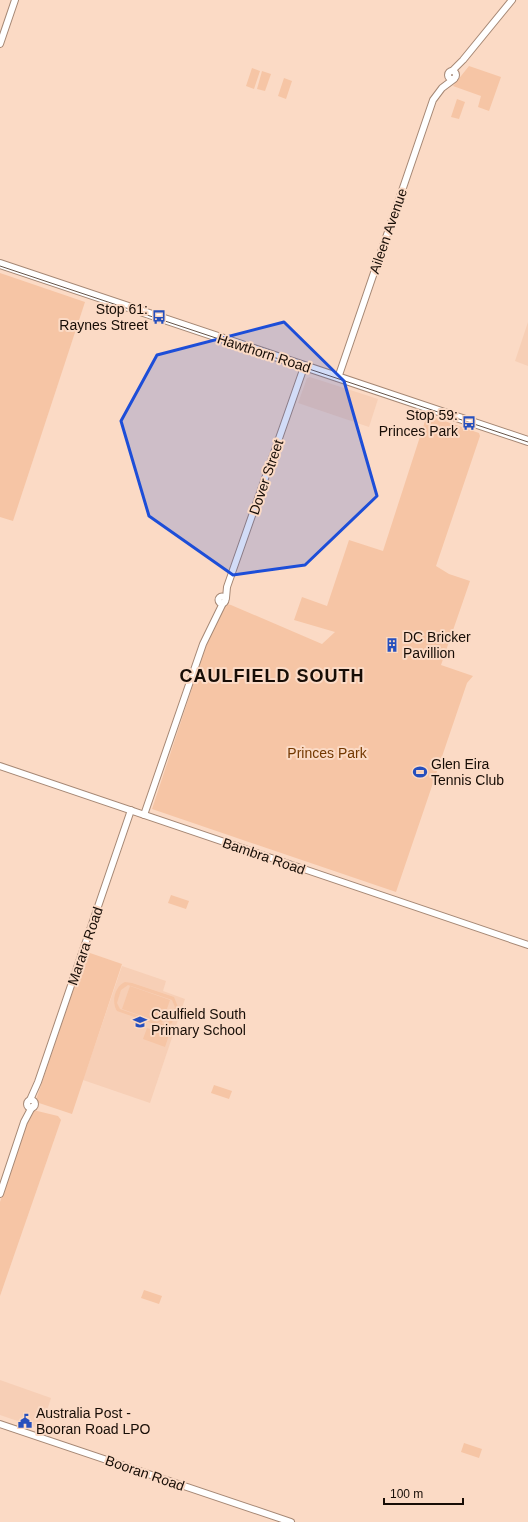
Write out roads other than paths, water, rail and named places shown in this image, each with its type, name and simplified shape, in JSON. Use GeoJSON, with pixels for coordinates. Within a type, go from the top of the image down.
{"type":"FeatureCollection","features":[{"type":"Feature","properties":{"kind":"main road","name":"Hawthorn Road"},"geometry":{"type":"LineString","coordinates":[[0,264],[528,441]]}},
{"type":"Feature","properties":{"kind":"street"},"geometry":{"type":"LineString","coordinates":[[0,44],[15,0]]}},
{"type":"Feature","properties":{"kind":"street","name":"Aileen Avenue"},"geometry":{"type":"LineString","coordinates":[[338,378],[433,100],[512,0]]}},
{"type":"Feature","properties":{"kind":"street","name":"Dover Street"},"geometry":{"type":"LineString","coordinates":[[144,815],[203,644],[218,612],[304,366]]}},
{"type":"Feature","properties":{"kind":"street","name":"Bambra Road"},"geometry":{"type":"LineString","coordinates":[[0,766],[528,945]]}},
{"type":"Feature","properties":{"kind":"street","name":"Marara Road"},"geometry":{"type":"LineString","coordinates":[[0,1194],[131,810]]}},
{"type":"Feature","properties":{"kind":"street","name":"Booran Road"},"geometry":{"type":"LineString","coordinates":[[0,1424],[291,1522]]}},
{"type":"Feature","properties":{"kind":"tram line"},"geometry":{"type":"LineString","coordinates":[[0,266],[528,442]]}},
{"type":"Feature","properties":{"kind":"place","name":"Stop 61: Raynes Street"},"geometry":{"type":"Point","coordinates":[159,317]}},
{"type":"Feature","properties":{"kind":"place","name":"Stop 59: Princes Park"},"geometry":{"type":"Point","coordinates":[469,423]}},
{"type":"Feature","properties":{"kind":"place","name":"DC Bricker Pavillion"},"geometry":{"type":"Point","coordinates":[392,645]}},
{"type":"Feature","properties":{"kind":"place","name":"Glen Eira Tennis Club"},"geometry":{"type":"Point","coordinates":[420,772]}},
{"type":"Feature","properties":{"kind":"place","name":"Caulfield South Primary School"},"geometry":{"type":"Point","coordinates":[140,1022]}},
{"type":"Feature","properties":{"kind":"place","name":"Australia Post - Booran Road LPO"},"geometry":{"type":"Point","coordinates":[25,1421]}},
{"type":"Feature","properties":{"kind":"district","name":"CAULFIELD SOUTH"},"geometry":{"type":"Point","coordinates":[272,676]}},
{"type":"Feature","properties":{"kind":"park label","name":"Princes Park"},"geometry":{"type":"Point","coordinates":[327,753]}}]}
